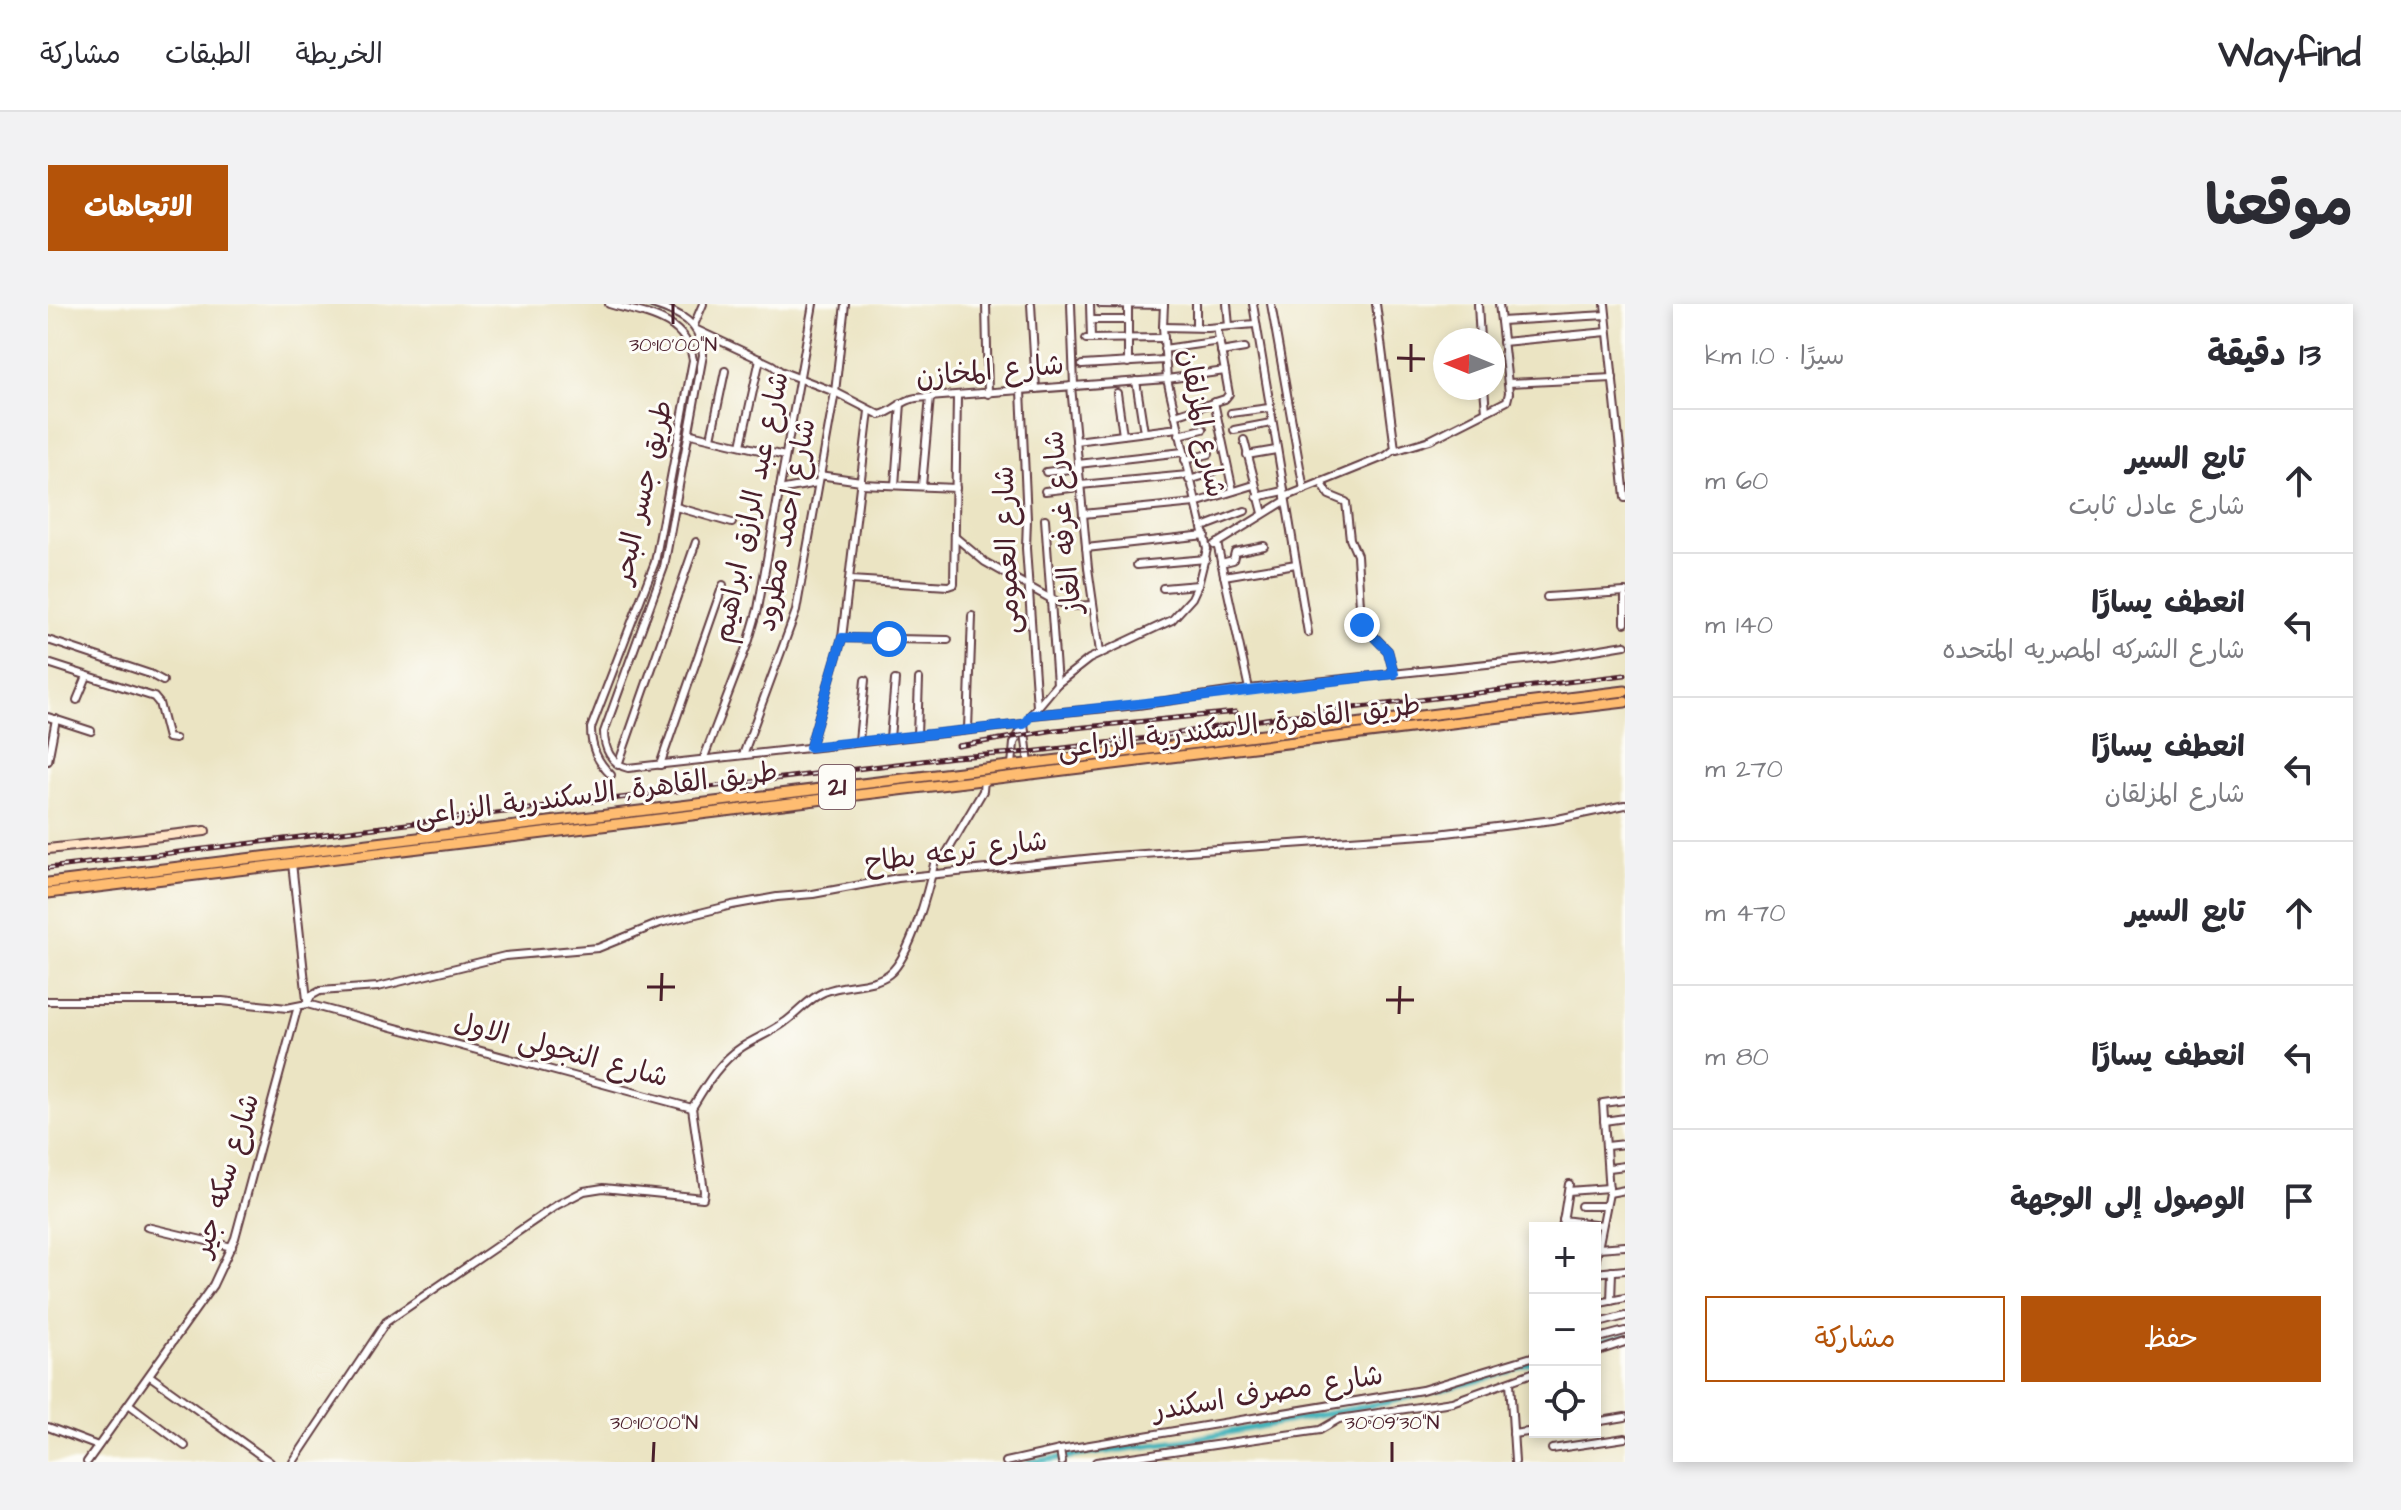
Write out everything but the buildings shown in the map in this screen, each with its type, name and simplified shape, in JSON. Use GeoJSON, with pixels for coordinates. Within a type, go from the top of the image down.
{"type":"FeatureCollection","features":[{"type":"Feature","properties":{"kind":"highway","name":"طريق القاهرة, الاسكندرية الزراعى"},"geometry":{"type":"LineString","coordinates":[[48,883],[1625,691]]}},
{"type":"Feature","properties":{"kind":"highway","name":"طريق القاهرة, الاسكندرية الزراعى"},"geometry":{"type":"LineString","coordinates":[[48,893],[1625,702]]}},
{"type":"Feature","properties":{"kind":"main road"},"geometry":{"type":"LineString","coordinates":[[48,849],[205,831]]}},
{"type":"Feature","properties":{"kind":"street","name":"طريق جسر البحر"},"geometry":{"type":"LineString","coordinates":[[609,304],[670,322],[679,329],[691,349],[693,360],[655,562],[591,728],[597,759],[611,775]]}},
{"type":"Feature","properties":{"kind":"street"},"geometry":{"type":"LineString","coordinates":[[650,316],[653,304],[677,313],[695,327],[780,371],[835,392],[869,411],[842,638],[810,747]]}},
{"type":"Feature","properties":{"kind":"street"},"geometry":{"type":"LineString","coordinates":[[695,327],[703,304]]}},
{"type":"Feature","properties":{"kind":"street","name":"شارع عبد الرازق ابراهيم"},"geometry":{"type":"LineString","coordinates":[[703,760],[755,622],[813,304]]}},
{"type":"Feature","properties":{"kind":"street","name":"شارع احمد مطرود"},"geometry":{"type":"LineString","coordinates":[[743,755],[794,616],[835,392],[845,304]]}},
{"type":"Feature","properties":{"kind":"street"},"geometry":{"type":"LineString","coordinates":[[986,304],[988,394]]}},
{"type":"Feature","properties":{"kind":"street"},"geometry":{"type":"LineString","coordinates":[[1031,304],[1036,389]]}},
{"type":"Feature","properties":{"kind":"street","name":"شارع غرفه الغاز"},"geometry":{"type":"LineString","coordinates":[[1071,304],[1072,386],[1078,466],[1100,652]]}},
{"type":"Feature","properties":{"kind":"street"},"geometry":{"type":"LineString","coordinates":[[1090,304],[1088,339],[1164,338]]}},
{"type":"Feature","properties":{"kind":"street"},"geometry":{"type":"LineString","coordinates":[[1101,304],[1164,305]]}},
{"type":"Feature","properties":{"kind":"street"},"geometry":{"type":"LineString","coordinates":[[1125,304],[1128,363]]}},
{"type":"Feature","properties":{"kind":"street"},"geometry":{"type":"LineString","coordinates":[[1196,304],[1196,327]]}},
{"type":"Feature","properties":{"kind":"street"},"geometry":{"type":"LineString","coordinates":[[1227,304],[1229,326]]}},
{"type":"Feature","properties":{"kind":"street"},"geometry":{"type":"LineString","coordinates":[[1253,304],[1308,633]]}},
{"type":"Feature","properties":{"kind":"street"},"geometry":{"type":"LineString","coordinates":[[1271,304],[1304,490]]}},
{"type":"Feature","properties":{"kind":"street"},"geometry":{"type":"LineString","coordinates":[[1376,304],[1395,449]]}},
{"type":"Feature","properties":{"kind":"street"},"geometry":{"type":"LineString","coordinates":[[1478,304],[1479,328]]}},
{"type":"Feature","properties":{"kind":"street"},"geometry":{"type":"LineString","coordinates":[[1499,304],[1502,328]]}},
{"type":"Feature","properties":{"kind":"street"},"geometry":{"type":"LineString","coordinates":[[1605,304],[1625,498]]}},
{"type":"Feature","properties":{"kind":"street","name":"شارع المزلقان"},"geometry":{"type":"LineString","coordinates":[[1024,724],[1057,684],[1100,652],[1172,620],[1192,598],[1198,585],[1207,549],[1167,379],[1164,305]]}},
{"type":"Feature","properties":{"kind":"street"},"geometry":{"type":"LineString","coordinates":[[1501,321],[1606,315]]}},
{"type":"Feature","properties":{"kind":"street"},"geometry":{"type":"LineString","coordinates":[[1091,320],[1128,320]]}},
{"type":"Feature","properties":{"kind":"street"},"geometry":{"type":"LineString","coordinates":[[1163,327],[1217,328],[1255,324]]}},
{"type":"Feature","properties":{"kind":"street","name":"طريق جسر البحر"},"geometry":{"type":"LineString","coordinates":[[620,766],[606,749],[604,732],[660,577],[676,507],[703,355],[695,327]]}},
{"type":"Feature","properties":{"kind":"street"},"geometry":{"type":"LineString","coordinates":[[1175,415],[1228,397],[1217,328]]}},
{"type":"Feature","properties":{"kind":"street"},"geometry":{"type":"LineString","coordinates":[[1505,342],[1607,332]]}},
{"type":"Feature","properties":{"kind":"street"},"geometry":{"type":"LineString","coordinates":[[1164,349],[1220,341]]}},
{"type":"Feature","properties":{"kind":"street"},"geometry":{"type":"LineString","coordinates":[[1221,352],[1245,348]]}},
{"type":"Feature","properties":{"kind":"street"},"geometry":{"type":"LineString","coordinates":[[1257,497],[1284,496],[1304,490],[1386,456],[1395,449],[1402,450],[1430,440],[1505,403],[1509,393],[1505,358]]}},
{"type":"Feature","properties":{"kind":"street"},"geometry":{"type":"LineString","coordinates":[[741,445],[760,359]]}},
{"type":"Feature","properties":{"kind":"street"},"geometry":{"type":"LineString","coordinates":[[1082,365],[1165,360]]}},
{"type":"Feature","properties":{"kind":"street"},"geometry":{"type":"LineString","coordinates":[[711,438],[725,371]]}},
{"type":"Feature","properties":{"kind":"street","name":"شارع المخازن"},"geometry":{"type":"LineString","coordinates":[[869,411],[885,414],[911,398],[1167,379],[1225,371]]}},
{"type":"Feature","properties":{"kind":"street"},"geometry":{"type":"LineString","coordinates":[[1508,383],[1613,378]]}},
{"type":"Feature","properties":{"kind":"street"},"geometry":{"type":"LineString","coordinates":[[1136,381],[1144,432]]}},
{"type":"Feature","properties":{"kind":"street","name":"شارع العمومى"},"geometry":{"type":"LineString","coordinates":[[1021,391],[1028,586],[1037,707]]}},
{"type":"Feature","properties":{"kind":"street"},"geometry":{"type":"LineString","coordinates":[[1117,393],[1123,435]]}},
{"type":"Feature","properties":{"kind":"street"},"geometry":{"type":"LineString","coordinates":[[850,580],[954,584],[957,396]]}},
{"type":"Feature","properties":{"kind":"street"},"geometry":{"type":"LineString","coordinates":[[922,486],[930,397]]}},
{"type":"Feature","properties":{"kind":"street"},"geometry":{"type":"LineString","coordinates":[[1485,400],[1486,411]]}},
{"type":"Feature","properties":{"kind":"street"},"geometry":{"type":"LineString","coordinates":[[1214,402],[1233,491]]}},
{"type":"Feature","properties":{"kind":"street"},"geometry":{"type":"LineString","coordinates":[[895,485],[901,403]]}},
{"type":"Feature","properties":{"kind":"street"},"geometry":{"type":"LineString","coordinates":[[1231,413],[1269,408]]}},
{"type":"Feature","properties":{"kind":"street"},"geometry":{"type":"LineString","coordinates":[[1234,430],[1271,423]]}},
{"type":"Feature","properties":{"kind":"street"},"geometry":{"type":"LineString","coordinates":[[1076,441],[1144,432],[1203,429]]}},
{"type":"Feature","properties":{"kind":"street"},"geometry":{"type":"LineString","coordinates":[[691,434],[785,456]]}},
{"type":"Feature","properties":{"kind":"street"},"geometry":{"type":"LineString","coordinates":[[1244,440],[1263,513]]}},
{"type":"Feature","properties":{"kind":"street"},"geometry":{"type":"LineString","coordinates":[[1247,455],[1276,450]]}},
{"type":"Feature","properties":{"kind":"street"},"geometry":{"type":"LineString","coordinates":[[1046,472],[1078,466],[1209,454]]}},
{"type":"Feature","properties":{"kind":"street"},"geometry":{"type":"LineString","coordinates":[[1045,491],[1212,473]]}},
{"type":"Feature","properties":{"kind":"street"},"geometry":{"type":"LineString","coordinates":[[779,490],[818,479],[956,488]]}},
{"type":"Feature","properties":{"kind":"street"},"geometry":{"type":"LineString","coordinates":[[1321,482],[1329,495],[1343,499],[1346,504],[1350,539],[1357,555],[1361,623],[1388,651],[1394,674]]}},
{"type":"Feature","properties":{"kind":"street"},"geometry":{"type":"LineString","coordinates":[[1083,514],[1195,503],[1254,485]]}},
{"type":"Feature","properties":{"kind":"street"},"geometry":{"type":"LineString","coordinates":[[1207,549],[1284,496]]}},
{"type":"Feature","properties":{"kind":"street"},"geometry":{"type":"LineString","coordinates":[[676,507],[732,523]]}},
{"type":"Feature","properties":{"kind":"street"},"geometry":{"type":"LineString","coordinates":[[1203,527],[1245,511]]}},
{"type":"Feature","properties":{"kind":"street"},"geometry":{"type":"LineString","coordinates":[[1045,519],[1057,684]]}},
{"type":"Feature","properties":{"kind":"street"},"geometry":{"type":"LineString","coordinates":[[1086,548],[1205,535]]}},
{"type":"Feature","properties":{"kind":"street"},"geometry":{"type":"LineString","coordinates":[[955,537],[985,562],[1051,599],[1069,606],[1093,605]]}},
{"type":"Feature","properties":{"kind":"street"},"geometry":{"type":"LineString","coordinates":[[696,542],[620,766],[660,765],[1024,724]]}},
{"type":"Feature","properties":{"kind":"street"},"geometry":{"type":"LineString","coordinates":[[1217,543],[1249,689]]}},
{"type":"Feature","properties":{"kind":"street"},"geometry":{"type":"LineString","coordinates":[[1221,563],[1233,560],[1235,552],[1264,546]]}},
{"type":"Feature","properties":{"kind":"street"},"geometry":{"type":"LineString","coordinates":[[1137,565],[1206,559]]}},
{"type":"Feature","properties":{"kind":"street"},"geometry":{"type":"LineString","coordinates":[[1224,576],[1296,564]]}},
{"type":"Feature","properties":{"kind":"street"},"geometry":{"type":"LineString","coordinates":[[660,765],[723,585]]}},
{"type":"Feature","properties":{"kind":"street"},"geometry":{"type":"LineString","coordinates":[[1163,588],[1198,585]]}},
{"type":"Feature","properties":{"kind":"street"},"geometry":{"type":"LineString","coordinates":[[1547,597],[1625,594],[1625,623]]}},
{"type":"Feature","properties":{"kind":"street"},"geometry":{"type":"LineString","coordinates":[[968,729],[972,616]]}},
{"type":"Feature","properties":{"kind":"street"},"geometry":{"type":"LineString","coordinates":[[842,638],[948,640]]}},
{"type":"Feature","properties":{"kind":"street"},"geometry":{"type":"LineString","coordinates":[[48,640],[163,681]]}},
{"type":"Feature","properties":{"kind":"street"},"geometry":{"type":"LineString","coordinates":[[1031,715],[1553,657],[1625,645]]}},
{"type":"Feature","properties":{"kind":"street"},"geometry":{"type":"LineString","coordinates":[[48,663],[154,697],[159,703],[168,738],[175,739]]}},
{"type":"Feature","properties":{"kind":"street"},"geometry":{"type":"LineString","coordinates":[[77,700],[87,676]]}},
{"type":"Feature","properties":{"kind":"street"},"geometry":{"type":"LineString","coordinates":[[917,735],[919,679]]}},
{"type":"Feature","properties":{"kind":"street"},"geometry":{"type":"LineString","coordinates":[[859,741],[865,680]]}},
{"type":"Feature","properties":{"kind":"street"},"geometry":{"type":"LineString","coordinates":[[890,738],[895,680]]}},
{"type":"Feature","properties":{"kind":"street"},"geometry":{"type":"LineString","coordinates":[[48,761],[52,718],[91,731]]}},
{"type":"Feature","properties":{"kind":"street"},"geometry":{"type":"LineString","coordinates":[[1024,724],[1029,764]]}},
{"type":"Feature","properties":{"kind":"street"},"geometry":{"type":"LineString","coordinates":[[1012,765],[1014,743],[1024,724]]}},
{"type":"Feature","properties":{"kind":"street","name":"شارع النجولى الاول"},"geometry":{"type":"LineString","coordinates":[[307,1004],[692,1108],[715,1071],[732,1056],[786,1022],[818,995],[880,978],[891,972],[914,932],[935,860],[946,854],[983,791],[984,780]]}},
{"type":"Feature","properties":{"kind":"street","name":"شارع ترعه بطاح"},"geometry":{"type":"LineString","coordinates":[[48,1001],[222,1001],[287,1008],[307,1004],[311,996],[320,991],[378,987],[505,956],[598,948],[660,923],[732,905],[898,878],[1116,856],[1438,834],[1553,820],[1625,805]]}},
{"type":"Feature","properties":{"kind":"street"},"geometry":{"type":"LineString","coordinates":[[292,863],[307,1004]]}},
{"type":"Feature","properties":{"kind":"street","name":"شارع سكه جير"},"geometry":{"type":"LineString","coordinates":[[89,1462],[213,1285],[232,1247],[298,1006]]}},
{"type":"Feature","properties":{"kind":"street"},"geometry":{"type":"LineString","coordinates":[[1601,1229],[1609,1190],[1603,1103],[1625,1100]]}},
{"type":"Feature","properties":{"kind":"street"},"geometry":{"type":"LineString","coordinates":[[293,1462],[386,1322],[557,1205],[584,1191],[603,1188],[703,1198],[692,1108]]}},
{"type":"Feature","properties":{"kind":"street"},"geometry":{"type":"LineString","coordinates":[[1604,1121],[1625,1118]]}},
{"type":"Feature","properties":{"kind":"street"},"geometry":{"type":"LineString","coordinates":[[1607,1146],[1625,1144]]}},
{"type":"Feature","properties":{"kind":"street"},"geometry":{"type":"LineString","coordinates":[[1609,1168],[1625,1166]]}},
{"type":"Feature","properties":{"kind":"street"},"geometry":{"type":"LineString","coordinates":[[1602,1225],[1563,1220],[1568,1187],[1625,1190]]}},
{"type":"Feature","properties":{"kind":"street"},"geometry":{"type":"LineString","coordinates":[[1581,1206],[1606,1206]]}},
{"type":"Feature","properties":{"kind":"street"},"geometry":{"type":"LineString","coordinates":[[147,1227],[232,1247]]}},
{"type":"Feature","properties":{"kind":"street"},"geometry":{"type":"LineString","coordinates":[[1601,1247],[1625,1246]]}},
{"type":"Feature","properties":{"kind":"street"},"geometry":{"type":"LineString","coordinates":[[1601,1272],[1625,1270]]}},
{"type":"Feature","properties":{"kind":"street"},"geometry":{"type":"LineString","coordinates":[[1611,1301],[1612,1271]]}},
{"type":"Feature","properties":{"kind":"street"},"geometry":{"type":"LineString","coordinates":[[1601,1303],[1625,1298]]}},
{"type":"Feature","properties":{"kind":"street"},"geometry":{"type":"LineString","coordinates":[[1601,1322],[1625,1316]]}},
{"type":"Feature","properties":{"kind":"street"},"geometry":{"type":"LineString","coordinates":[[1601,1337],[1625,1331]]}},
{"type":"Feature","properties":{"kind":"street"},"geometry":{"type":"LineString","coordinates":[[1601,1350],[1625,1342]]}},
{"type":"Feature","properties":{"kind":"street","name":"شارع مصرف اسكندر"},"geometry":{"type":"LineString","coordinates":[[1006,1462],[1060,1450],[1422,1390],[1529,1358]]}},
{"type":"Feature","properties":{"kind":"street"},"geometry":{"type":"LineString","coordinates":[[1512,1363],[1518,1378]]}},
{"type":"Feature","properties":{"kind":"street","name":"شارع مصرف اسكندر"},"geometry":{"type":"LineString","coordinates":[[1096,1462],[1320,1430],[1339,1419],[1452,1402],[1529,1374]]}},
{"type":"Feature","properties":{"kind":"street"},"geometry":{"type":"LineString","coordinates":[[150,1376],[270,1462]]}},
{"type":"Feature","properties":{"kind":"street"},"geometry":{"type":"LineString","coordinates":[[1510,1382],[1515,1462]]}},
{"type":"Feature","properties":{"kind":"street"},"geometry":{"type":"LineString","coordinates":[[130,1405],[185,1446]]}},
{"type":"Feature","properties":{"kind":"street"},"geometry":{"type":"LineString","coordinates":[[1601,1421],[1625,1417]]}},
{"type":"Feature","properties":{"kind":"street"},"geometry":{"type":"LineString","coordinates":[[48,1427],[98,1446]]}},
{"type":"Feature","properties":{"kind":"street"},"geometry":{"type":"LineString","coordinates":[[1513,1434],[1529,1432]]}},
{"type":"Feature","properties":{"kind":"street"},"geometry":{"type":"LineString","coordinates":[[1552,1449],[1625,1438]]}},
{"type":"Feature","properties":{"kind":"street"},"geometry":{"type":"LineString","coordinates":[[1060,1450],[1062,1462]]}},
{"type":"Feature","properties":{"kind":"waterway"},"geometry":{"type":"LineString","coordinates":[[635,304],[687,325]]}},
{"type":"Feature","properties":{"kind":"waterway"},"geometry":{"type":"LineString","coordinates":[[1601,1341],[1625,1335]]}},
{"type":"Feature","properties":{"kind":"waterway"},"geometry":{"type":"LineString","coordinates":[[1029,1462],[1183,1441],[1383,1403],[1484,1379],[1529,1363]]}},
{"type":"Feature","properties":{"kind":"railway"},"geometry":{"type":"LineString","coordinates":[[48,868],[954,757],[1148,738],[1278,717],[1625,675]]}},
{"type":"Feature","properties":{"kind":"railway"},"geometry":{"type":"LineString","coordinates":[[958,746],[1055,730],[1236,712]]}},
{"type":"Feature","properties":{"kind":"route"},"geometry":{"type":"LineString","coordinates":[[889,639],[842,638],[810,747],[1024,724],[1031,715],[1394,674],[1388,651],[1362,625]]}}]}
